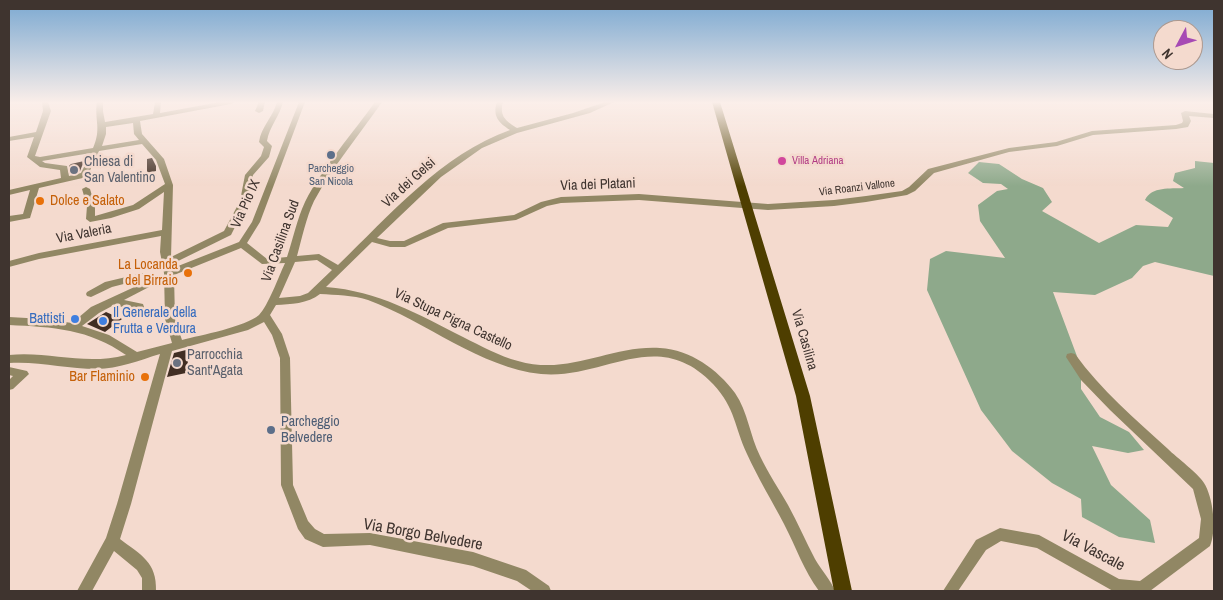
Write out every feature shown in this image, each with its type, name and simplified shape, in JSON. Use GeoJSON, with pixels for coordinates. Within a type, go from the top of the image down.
{"type":"FeatureCollection","features":[{"type":"Feature","properties":{"kind":"main road","name":"Via Casilina"},"geometry":{"type":"LineString","coordinates":[[724,130],[803,396],[843,591]]}},
{"type":"Feature","properties":{"kind":"street"},"geometry":{"type":"LineString","coordinates":[[30,157],[40,130]]}},
{"type":"Feature","properties":{"kind":"street"},"geometry":{"type":"LineString","coordinates":[[9,192],[84,175],[86,166],[96,150],[102,130]]}},
{"type":"Feature","properties":{"kind":"street"},"geometry":{"type":"LineString","coordinates":[[84,591],[112,541],[172,347],[166,232],[169,185],[160,159],[148,147],[145,140],[138,134],[137,130]]}},
{"type":"Feature","properties":{"kind":"street"},"geometry":{"type":"LineString","coordinates":[[168,268],[228,233],[244,201],[249,176],[268,152],[268,146],[262,141],[266,130]]}},
{"type":"Feature","properties":{"kind":"street","name":"Via Pio IX"},"geometry":{"type":"LineString","coordinates":[[168,268],[242,244],[256,222],[291,130]]}},
{"type":"Feature","properties":{"kind":"street","name":"Via Casilina Sud"},"geometry":{"type":"LineString","coordinates":[[265,315],[273,302],[291,260],[302,218],[310,201],[326,175],[359,130]]}},
{"type":"Feature","properties":{"kind":"street","name":"Via dei Gelsi"},"geometry":{"type":"LineString","coordinates":[[273,302],[305,298],[317,290],[449,166],[485,144],[516,130]]}},
{"type":"Feature","properties":{"kind":"street","name":"Via Roanzi Vallone"},"geometry":{"type":"LineString","coordinates":[[746,206],[785,207],[834,203],[904,193],[912,189],[931,171],[1009,150],[1056,144],[1092,133],[1134,130]]}},
{"type":"Feature","properties":{"kind":"street"},"geometry":{"type":"LineString","coordinates":[[9,139],[38,134]]}},
{"type":"Feature","properties":{"kind":"street"},"geometry":{"type":"LineString","coordinates":[[30,157],[40,159],[145,140]]}},
{"type":"Feature","properties":{"kind":"street"},"geometry":{"type":"LineString","coordinates":[[30,157],[43,165],[64,168],[65,179]]}},
{"type":"Feature","properties":{"kind":"street"},"geometry":{"type":"LineString","coordinates":[[86,189],[91,206],[90,219],[108,216],[136,207],[169,185]]}},
{"type":"Feature","properties":{"kind":"street"},"geometry":{"type":"LineString","coordinates":[[9,219],[27,216],[35,186]]}},
{"type":"Feature","properties":{"kind":"street","name":"Via dei Platani"},"geometry":{"type":"LineString","coordinates":[[370,239],[390,244],[405,244],[446,225],[516,217],[544,204],[561,200],[639,197],[746,206]]}},
{"type":"Feature","properties":{"kind":"street","name":"Via Valeria"},"geometry":{"type":"LineString","coordinates":[[9,264],[39,256],[166,232]]}},
{"type":"Feature","properties":{"kind":"street"},"geometry":{"type":"LineString","coordinates":[[242,244],[265,262],[319,257],[338,269]]}},
{"type":"Feature","properties":{"kind":"street"},"geometry":{"type":"LineString","coordinates":[[75,326],[95,310],[146,285],[143,276],[100,288],[90,294]]}},
{"type":"Feature","properties":{"kind":"street","name":"Via Stupa Pigna Castello"},"geometry":{"type":"LineString","coordinates":[[317,290],[347,292],[369,297],[495,358],[527,368],[545,371],[562,370],[658,351],[671,352],[688,359],[718,383],[736,405],[756,462],[820,580],[828,591]]}},
{"type":"Feature","properties":{"kind":"street"},"geometry":{"type":"LineString","coordinates":[[112,301],[139,306]]}},
{"type":"Feature","properties":{"kind":"street"},"geometry":{"type":"LineString","coordinates":[[9,359],[38,358],[94,365],[109,364],[249,325],[265,315]]}},
{"type":"Feature","properties":{"kind":"street","name":"Via Borgo Belvedere"},"geometry":{"type":"LineString","coordinates":[[265,315],[277,334],[285,358],[287,485],[303,525],[310,534],[323,541],[370,539],[473,559],[521,575],[544,591]]}},
{"type":"Feature","properties":{"kind":"street"},"geometry":{"type":"LineString","coordinates":[[9,321],[75,326],[124,348],[136,357]]}},
{"type":"Feature","properties":{"kind":"street","name":"Via Vascale"},"geometry":{"type":"LineString","coordinates":[[950,591],[981,545],[1000,534],[1039,542],[1118,586],[1142,588],[1205,541],[1208,519],[1199,486],[1114,407],[1086,378],[1071,356]]}},
{"type":"Feature","properties":{"kind":"street"},"geometry":{"type":"LineString","coordinates":[[9,371],[22,374],[9,386]]}},
{"type":"Feature","properties":{"kind":"street"},"geometry":{"type":"LineString","coordinates":[[112,541],[142,565],[150,577],[149,591]]}},
{"type":"Feature","properties":{"kind":"green space"},"geometry":{"type":"Polygon","coordinates":[[[1195,161],[1214,163],[1214,276],[1155,262],[1143,266],[1132,278],[1095,295],[1053,292],[1081,367],[1081,389],[1100,417],[1129,432],[1144,450],[1128,453],[1092,446],[1111,485],[1150,520],[1155,543],[1119,537],[1082,517],[1081,499],[1052,483],[1012,451],[981,410],[927,290],[930,259],[946,251],[1005,258],[980,221],[978,205],[997,191],[1008,189],[1001,184],[983,183],[968,173],[979,162],[999,164],[1022,179],[1043,188],[1052,202],[1042,211],[1099,243],[1136,225],[1168,227],[1173,218],[1145,200],[1152,192],[1157,190],[1184,188],[1173,181],[1175,173],[1195,168],[1195,161]]]}},
{"type":"Feature","properties":{"kind":"building"},"geometry":{"type":"Polygon","coordinates":[[[152,158],[156,171],[147,173],[147,159],[152,158]]]}},
{"type":"Feature","properties":{"kind":"building","name":"Chiesa di San Valentino"},"geometry":{"type":"Polygon","coordinates":[[[84,161],[80,171],[70,174],[69,166],[71,164],[84,161]]]}},
{"type":"Feature","properties":{"kind":"building","name":"Il Generale della Frutta e Verdura"},"geometry":{"type":"Polygon","coordinates":[[[106,312],[122,319],[105,332],[87,324],[106,312]]]}},
{"type":"Feature","properties":{"kind":"building","name":"Parrocchia Sant'Agata"},"geometry":{"type":"Polygon","coordinates":[[[190,349],[186,373],[167,377],[174,353],[190,349]]]}},
{"type":"Feature","properties":{"kind":"place","name":"Parcheggio San Nicola"},"geometry":{"type":"Point","coordinates":[331,155]}},
{"type":"Feature","properties":{"kind":"place","name":"Villa Adriana"},"geometry":{"type":"Point","coordinates":[782,161]}},
{"type":"Feature","properties":{"kind":"place","name":"Chiesa di San Valentino"},"geometry":{"type":"Point","coordinates":[74,170]}},
{"type":"Feature","properties":{"kind":"place","name":"Dolce e Salato"},"geometry":{"type":"Point","coordinates":[40,201]}},
{"type":"Feature","properties":{"kind":"place","name":"La Locanda del Birraio"},"geometry":{"type":"Point","coordinates":[188,273]}},
{"type":"Feature","properties":{"kind":"place","name":"Battisti"},"geometry":{"type":"Point","coordinates":[75,319]}},
{"type":"Feature","properties":{"kind":"place","name":"Il Generale della Frutta e Verdura"},"geometry":{"type":"Point","coordinates":[103,321]}},
{"type":"Feature","properties":{"kind":"place","name":"Parrocchia Sant'Agata"},"geometry":{"type":"Point","coordinates":[177,363]}},
{"type":"Feature","properties":{"kind":"place","name":"Bar Flaminio"},"geometry":{"type":"Point","coordinates":[145,377]}},
{"type":"Feature","properties":{"kind":"place","name":"Parcheggio Belvedere"},"geometry":{"type":"Point","coordinates":[271,430]}}]}
